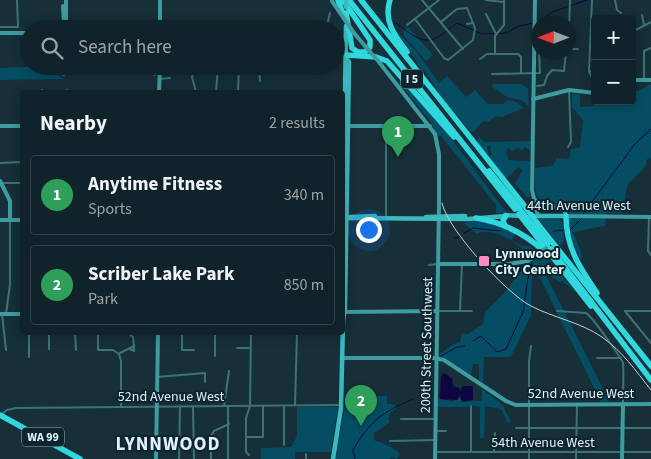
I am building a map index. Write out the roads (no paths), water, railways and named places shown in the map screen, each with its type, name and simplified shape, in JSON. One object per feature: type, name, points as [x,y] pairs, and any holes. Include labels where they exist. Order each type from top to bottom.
[{"type":"highway","points":[[334,0],[343,20]]},
{"type":"highway","points":[[346,0],[370,40],[370,47],[365,52],[358,52],[352,48],[346,10]]},
{"type":"highway","name":"I 5","points":[[346,0],[484,171],[533,221],[651,366]]},
{"type":"highway","name":"I 5","points":[[361,0],[433,91],[520,208],[533,221],[555,256],[651,380]]},
{"type":"highway","points":[[390,0],[387,14],[390,26],[433,91]]},
{"type":"highway","points":[[346,57],[376,56],[387,61],[484,171]]},
{"type":"highway","points":[[474,158],[488,170],[520,208]]},
{"type":"highway","points":[[505,226],[503,222],[506,216]]},
{"type":"highway","points":[[566,216],[567,241],[574,259],[628,336]]},
{"type":"highway","points":[[476,218],[505,226],[530,239],[555,256]]},
{"type":"highway","points":[[533,221],[548,244],[546,248],[550,248],[555,256],[607,311]]},
{"type":"highway","name":"WA 99","points":[[2,414],[80,459]]},
{"type":"main road","points":[[346,0],[346,57],[349,62],[345,126],[345,218],[388,218]]},
{"type":"main road","points":[[533,221],[537,208]]},
{"type":"main road","name":"44th Avenue West","points":[[345,218],[506,216],[533,221],[566,216]]},
{"type":"main road","name":"44th Avenue West","points":[[439,217],[476,218],[506,216]]},
{"type":"main road","points":[[333,459],[341,406],[342,335]]},
{"type":"street","points":[[0,28],[18,27],[17,0]]},
{"type":"street","points":[[160,0],[160,20]]},
{"type":"street","name":"200th Street Southwest","points":[[334,0],[354,33],[430,126],[438,144],[439,231],[435,459]]},
{"type":"street","points":[[422,0],[430,7],[463,49]]},
{"type":"street","points":[[407,25],[438,0]]},
{"type":"street","points":[[486,0],[504,1],[504,25],[496,34],[495,54]]},
{"type":"street","points":[[535,0],[533,197],[537,208],[564,208],[566,216]]},
{"type":"street","points":[[570,0],[570,15]]},
{"type":"street","points":[[592,0],[593,15]]},
{"type":"street","points":[[615,0],[617,10],[621,13]]},
{"type":"street","points":[[64,1],[66,20]]},
{"type":"street","points":[[64,1],[65,20]]},
{"type":"street","points":[[415,19],[446,59],[463,49],[475,37],[468,7],[462,8],[442,22]]},
{"type":"street","points":[[593,10],[598,11]]},
{"type":"street","points":[[328,20],[330,13]]},
{"type":"street","points":[[486,14],[491,29],[496,34]]},
{"type":"street","points":[[642,15],[644,25]]},
{"type":"street","points":[[636,30],[651,22]]},
{"type":"street","points":[[467,24],[473,23]]},
{"type":"street","points":[[5,28],[3,33],[20,33]]},
{"type":"street","points":[[591,32],[589,71],[591,76]]},
{"type":"street","points":[[644,80],[645,49],[651,48]]},
{"type":"street","points":[[480,59],[486,54],[520,55],[521,73]]},
{"type":"street","points":[[539,60],[540,73]]},
{"type":"street","points":[[537,86],[544,85],[547,76],[552,70],[564,71],[565,60]]},
{"type":"street","points":[[492,74],[540,73],[547,76]]},
{"type":"street","points":[[160,75],[160,90]]},
{"type":"street","points":[[192,75],[195,90]]},
{"type":"street","points":[[216,90],[217,75]]},
{"type":"street","points":[[238,90],[239,75]]},
{"type":"street","points":[[260,75],[260,81]]},
{"type":"street","points":[[160,79],[170,78]]},
{"type":"street","points":[[636,80],[651,80]]},
{"type":"street","points":[[533,99],[569,90],[591,93]]},
{"type":"street","points":[[568,147],[571,142],[569,90]]},
{"type":"street","points":[[0,126],[20,126]]},
{"type":"street","points":[[345,126],[430,126]]},
{"type":"street","points":[[386,126],[388,218]]},
{"type":"street","points":[[0,164],[20,162]]},
{"type":"street","points":[[6,350],[3,314],[10,284],[10,201],[1,182],[20,183]]},
{"type":"street","name":"44th Avenue West","points":[[566,216],[650,217]]},
{"type":"street","points":[[650,217],[650,254]]},
{"type":"street","points":[[0,220],[20,220]]},
{"type":"street","points":[[429,265],[509,264],[528,260],[546,248]]},
{"type":"street","points":[[460,310],[462,264]]},
{"type":"street","points":[[651,310],[625,312],[651,343]]},
{"type":"street","points":[[345,311],[472,311]]},
{"type":"street","points":[[557,312],[589,314],[610,346],[621,358],[623,404],[622,459]]},
{"type":"street","points":[[3,314],[20,314]]},
{"type":"street","points":[[29,335],[29,357]]},
{"type":"street","points":[[49,335],[49,350]]},
{"type":"street","points":[[75,335],[76,350]]},
{"type":"street","points":[[98,335],[98,350],[113,350],[119,354]]},
{"type":"street","points":[[119,354],[134,346],[133,337],[131,335]]},
{"type":"street","points":[[156,459],[158,335]]},
{"type":"street","points":[[182,335],[182,350],[194,350]]},
{"type":"street","points":[[215,335],[215,356]]},
{"type":"street","points":[[249,455],[246,452],[246,418],[250,406],[251,335]]},
{"type":"street","points":[[295,406],[297,335]]},
{"type":"street","points":[[529,459],[532,346]]},
{"type":"street","points":[[237,348],[250,348]]},
{"type":"street","points":[[119,354],[121,407]]},
{"type":"street","points":[[342,358],[436,359]]},
{"type":"street","points":[[597,358],[621,358]]},
{"type":"street","name":"52nd Avenue West","points":[[436,359],[444,360],[512,404],[651,404]]},
{"type":"street","points":[[224,406],[228,371]]},
{"type":"street","points":[[157,377],[205,373],[205,382]]},
{"type":"street","points":[[576,459],[577,404]]},
{"type":"street","points":[[228,406],[228,459]]},
{"type":"street","points":[[246,437],[263,437],[263,406]]},
{"type":"street","points":[[284,406],[284,445]]},
{"type":"street","name":"52nd Avenue West","points":[[2,414],[10,408],[341,406]]},
{"type":"street","points":[[471,406],[471,452]]},
{"type":"street","points":[[180,407],[180,459]]},
{"type":"street","points":[[193,407],[194,459]]},
{"type":"street","points":[[401,419],[436,419]]},
{"type":"street","points":[[211,459],[211,436],[215,427],[228,424]]},
{"type":"street","points":[[516,428],[651,428]]},
{"type":"street","points":[[436,431],[446,431]]},
{"type":"street","points":[[494,452],[495,433]]},
{"type":"street","points":[[390,441],[435,440]]},
{"type":"street","name":"54th Avenue West","points":[[435,452],[651,452]]},
{"type":"street","points":[[306,454],[306,459]]},
{"type":"waterway","points":[[393,24],[396,23],[412,35],[423,40],[435,39],[457,23],[482,34],[506,33],[519,26],[539,22],[552,12],[587,0]]},
{"type":"waterway","points":[[583,214],[635,144],[651,129]]},
{"type":"waterway","points":[[570,230],[581,219]]},
{"type":"waterway","points":[[464,233],[473,228],[501,231]]},
{"type":"waterway","points":[[554,231],[563,230]]},
{"type":"waterway","points":[[455,238],[459,237]]},
{"type":"waterway","points":[[473,341],[481,336],[497,352],[506,349],[523,312],[528,278],[532,266],[531,260]]},
{"type":"waterway","points":[[441,356],[457,347],[465,346]]},
{"type":"waterway","points":[[424,385],[424,373],[431,361]]},
{"type":"waterway","points":[[355,459],[353,450],[371,424],[385,413],[413,399]]},
{"type":"tram line","points":[[442,203],[446,214],[466,244],[479,260],[520,299],[531,306],[602,337],[622,355],[651,390]]},
{"type":"place","name":"Anytime Fitness","points":[[398,157]]},
{"type":"place","name":"Lynnwood City Center","points":[[484,261]]},
{"type":"place","name":"Scriber Lake Park","points":[[361,426]]},
{"type":"district","name":"LYNNWOOD","points":[[168,443]]}]
